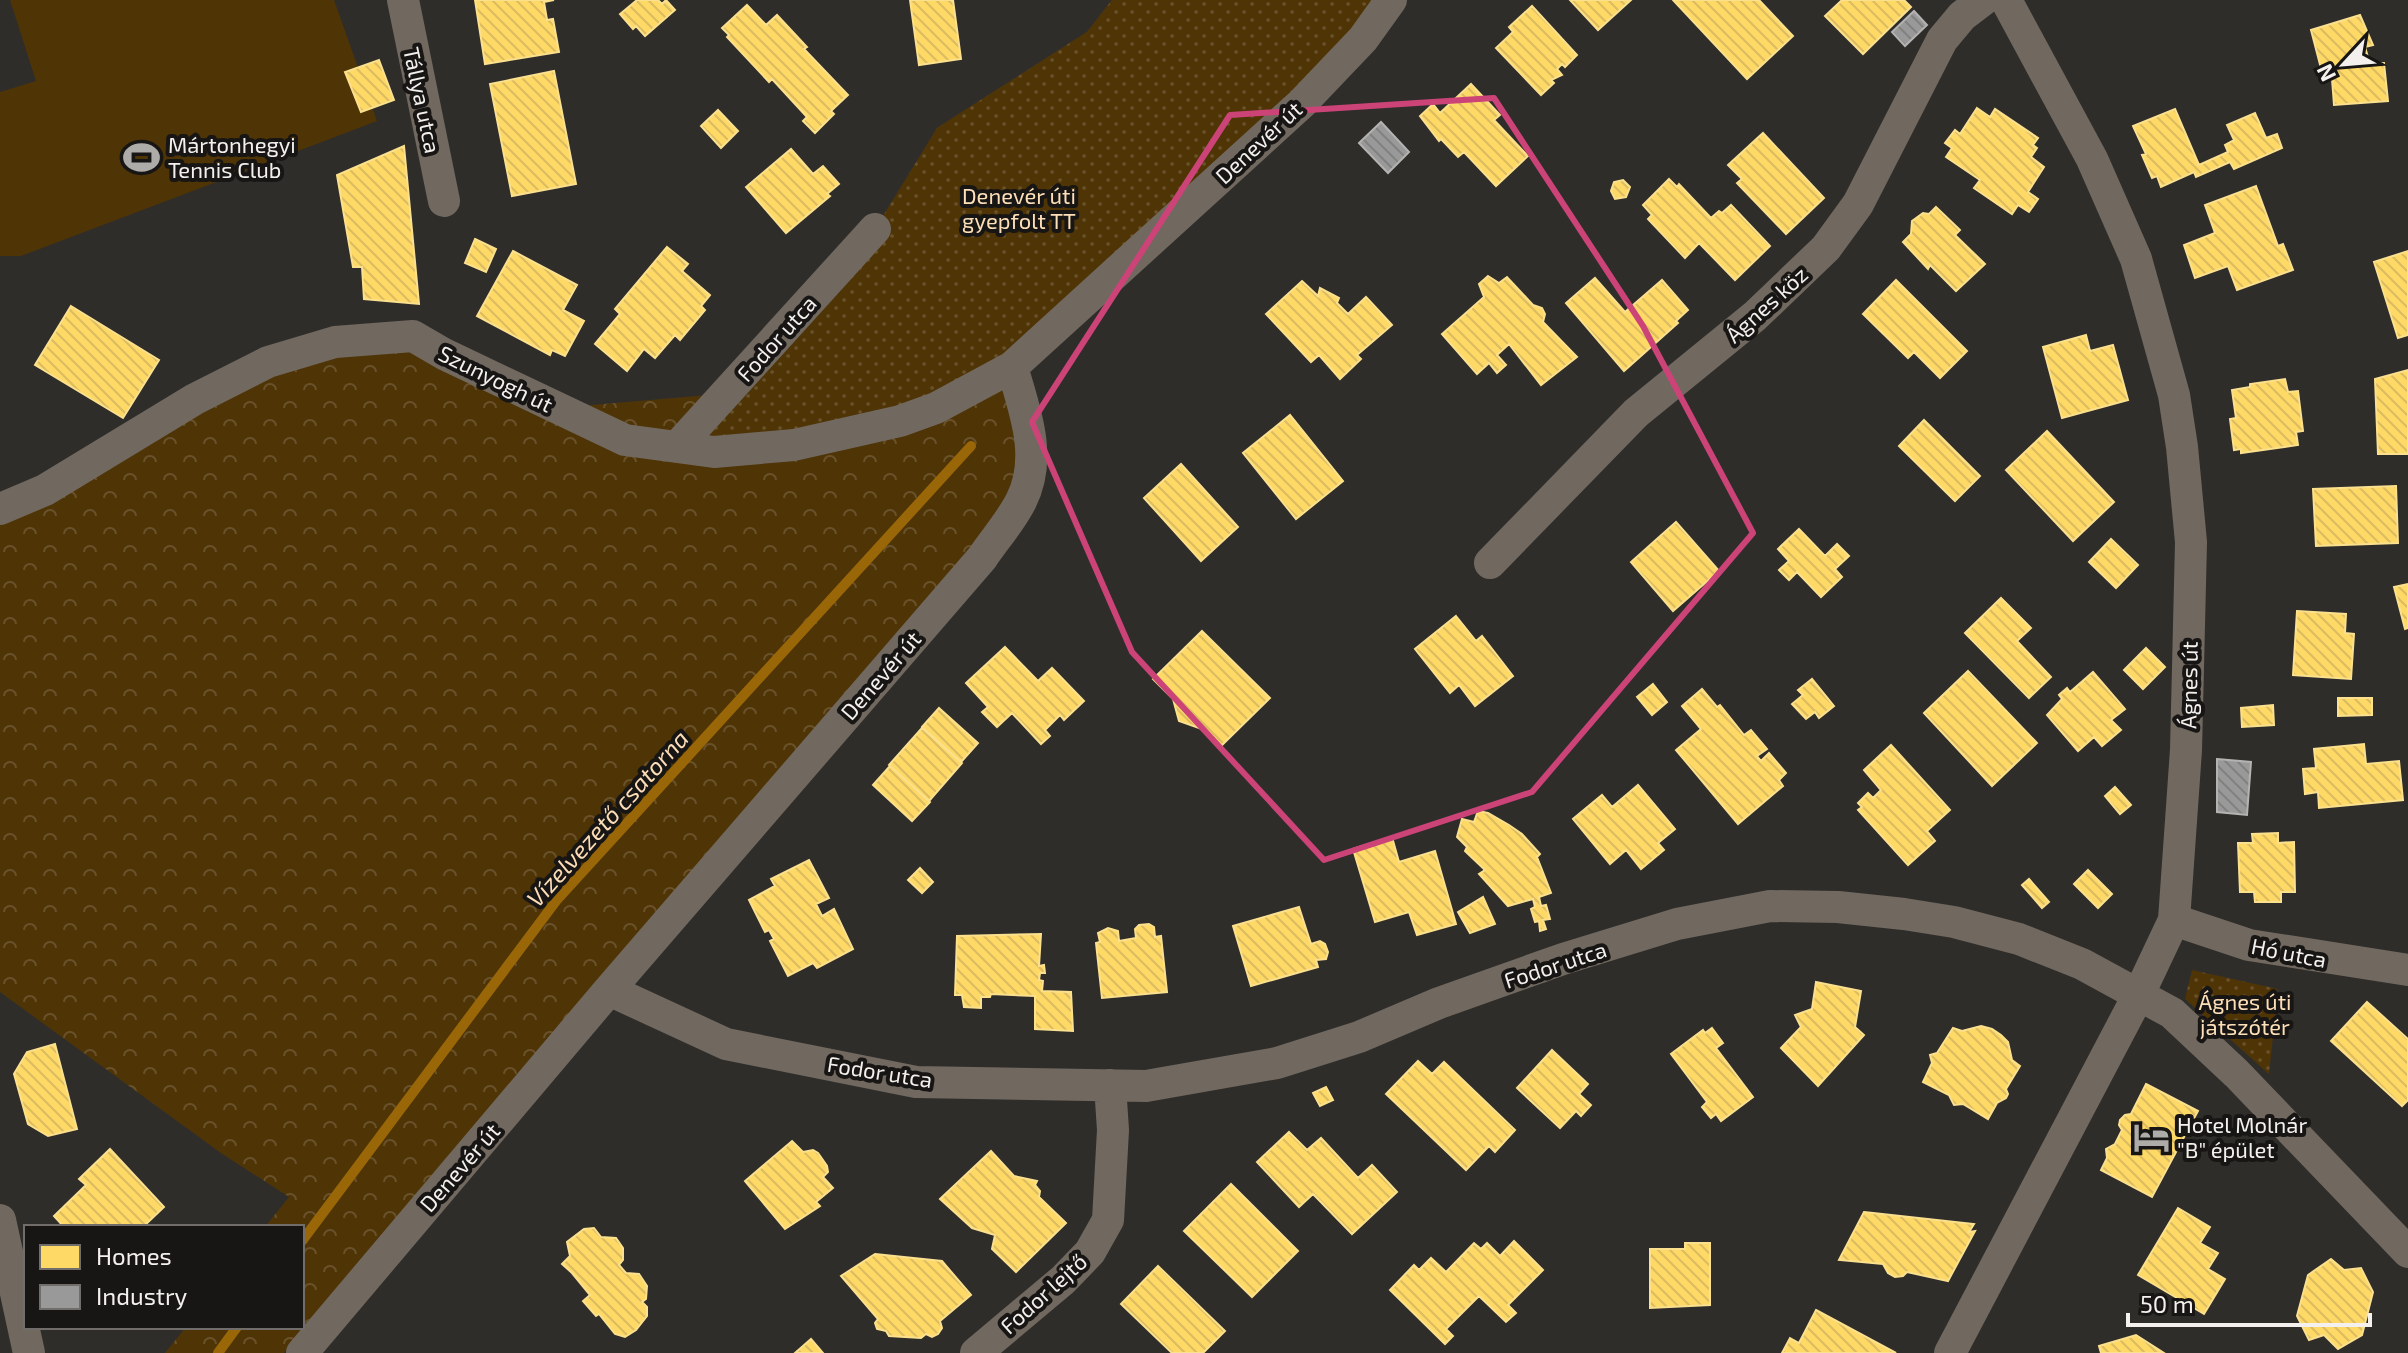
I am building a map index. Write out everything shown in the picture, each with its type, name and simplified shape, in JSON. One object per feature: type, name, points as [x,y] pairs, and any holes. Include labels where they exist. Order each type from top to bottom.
[{"type":"street","name":"Tállya utca","points":[[403,0],[444,201]]},
{"type":"street","name":"Denevér út","points":[[302,1353],[609,990],[982,558],[1021,501],[1032,466],[1029,425],[1012,367],[1302,103],[1363,39],[1391,0]]},
{"type":"street","name":"Ágnes köz","points":[[1490,563],[1636,413],[1755,316],[1826,248],[1858,204],[1942,40],[1962,16],[1983,0]]},
{"type":"street","name":"Ágnes út","points":[[1950,1353],[2139,994],[2174,920],[2186,750],[2191,542],[2174,395],[2136,259],[2092,159],[2006,0]]},
{"type":"street","name":"Fodor utca","points":[[677,447],[875,229]]},
{"type":"street","name":"Szunyogh út","points":[[0,509],[45,490],[195,399],[268,362],[335,342],[413,336],[625,440],[714,452],[794,445],[900,421],[936,408],[1012,367]]},
{"type":"street","name":"Fodor utca","points":[[609,990],[726,1044],[916,1082],[1146,1086],[1277,1063],[1359,1037],[1439,1003],[1563,959],[1677,924],[1770,906],[1838,907],[1904,914],[1954,922],[2019,939],[2082,964],[2172,1013],[2237,1074],[2408,1252]]},
{"type":"street","name":"Hó utca","points":[[2174,920],[2249,945],[2408,970]]},
{"type":"street","name":"Fodor lejtő","points":[[976,1353],[1063,1280],[1090,1252],[1108,1220],[1113,1130],[1110,1085]]},
{"type":"street","points":[[0,1220],[29,1353]]},
{"type":"highlighted area","points":[[1494,98],[1643,326],[1753,533],[1532,792],[1324,860],[1132,652],[1032,422],[1230,115]]},
{"type":"green space","name":"Mártonhegyi Tennis Club","points":[[10,0],[334,0],[377,121],[21,256],[0,256],[0,92],[36,81]]},
{"type":"green space","points":[[1112,0],[1012,367],[1021,501],[284,1353],[165,1353],[184,1329],[304,1329],[304,1225],[267,1225],[289,1197],[221,1153],[0,992],[0,509],[268,362],[413,336],[533,410],[756,391],[884,248],[937,128],[1087,32]]},
{"type":"green space","name":"Denevér úti gyepfolt TT","points":[[1112,0],[1391,0],[1012,367],[936,408],[677,447],[875,229],[937,128],[1087,32]]},
{"type":"green space","name":"Ágnes úti játszótér","points":[[2192,970],[2278,989],[2269,1074],[2185,999]]},
{"type":"building: Homes","points":[[475,0],[554,0],[544,2],[547,20],[553,19],[559,52],[485,64]]},
{"type":"building: Homes","points":[[637,0],[658,0],[662,4],[666,0],[675,10],[645,36],[636,26],[633,29],[620,14]]},
{"type":"building: Homes","points":[[910,0],[953,0],[961,59],[919,65]]},
{"type":"building: Homes","points":[[1570,0],[1631,0],[1598,30]]},
{"type":"building: Homes","points":[[1673,0],[1759,0],[1793,36],[1747,79]]},
{"type":"building: Homes","points":[[1842,0],[1904,0],[1911,7],[1863,54],[1825,16]]},
{"type":"building: Homes","points":[[747,5],[766,25],[777,15],[848,95],[815,133],[803,121],[807,117],[772,79],[769,82],[722,28]]},
{"type":"building: Homes","points":[[1532,6],[1577,55],[1565,67],[1562,64],[1557,69],[1562,75],[1551,80],[1554,83],[1541,95],[1496,48],[1513,32],[1509,27]]},
{"type":"building: Homes","points":[[2360,15],[2373,45],[2365,47],[2370,64],[2384,63],[2388,101],[2334,105],[2332,79],[2324,80],[2311,30]]},
{"type":"building: Homes","points":[[379,60],[394,100],[361,112],[345,72]]},
{"type":"building: Homes","points":[[554,71],[576,184],[512,196],[490,84]]},
{"type":"building: Homes","points":[[1471,84],[1500,115],[1494,120],[1528,156],[1496,186],[1464,152],[1458,157],[1441,139],[1439,141],[1420,116],[1433,104],[1440,113]]},
{"type":"building: Homes","points":[[1977,108],[1990,117],[1995,109],[2038,138],[2033,145],[2037,148],[2031,157],[2044,167],[2028,192],[2038,199],[2029,212],[2018,205],[2012,214],[1974,188],[1980,180],[1946,157],[1952,148],[1945,143],[1955,130],[1960,134]]},
{"type":"building: Homes","points":[[2175,109],[2199,165],[2228,152],[2225,145],[2234,140],[2227,125],[2255,113],[2266,138],[2277,134],[2282,148],[2234,169],[2230,162],[2196,177],[2194,172],[2161,187],[2157,176],[2152,178],[2142,155],[2146,154],[2133,126]]},
{"type":"building: Homes","points":[[718,110],[738,131],[721,148],[701,126]]},
{"type":"building: Homes","points":[[1763,133],[1824,198],[1786,234],[1737,183],[1742,179],[1728,165]]},
{"type":"building: Homes","points":[[404,146],[419,304],[364,299],[362,267],[353,267],[337,175]]},
{"type":"building: Homes","points":[[791,149],[813,174],[823,166],[839,184],[827,194],[830,196],[786,233],[746,187]]},
{"type":"building: Homes","points":[[1669,179],[1677,187],[1679,184],[1711,218],[1731,205],[1770,246],[1735,280],[1699,243],[1685,258],[1648,219],[1652,215],[1643,205]]},
{"type":"building: Homes","points":[[1623,180],[1630,187],[1626,197],[1615,199],[1611,191],[1614,182]]},
{"type":"building: Homes","points":[[2256,186],[2278,246],[2283,244],[2293,270],[2237,290],[2228,266],[2195,278],[2184,245],[2215,233],[2205,205]]},
{"type":"building: Homes","points":[[1936,207],[1960,230],[1955,235],[1985,264],[1956,291],[1930,265],[1928,269],[1903,242],[1911,234],[1912,221],[1923,213],[1929,214]]},
{"type":"building: Homes","points":[[475,239],[496,249],[486,272],[465,263]]},
{"type":"building: Homes","points":[[667,247],[688,264],[682,271],[710,295],[701,306],[705,310],[680,340],[675,335],[655,358],[644,349],[627,371],[595,344],[620,314],[615,309]]},
{"type":"building: Homes","points":[[513,251],[577,285],[563,310],[584,321],[565,356],[552,350],[550,355],[477,316]]},
{"type":"building: Homes","points":[[2408,251],[2408,335],[2398,338],[2374,262]]},
{"type":"building: Homes","points":[[1488,276],[1499,283],[1507,277],[1533,305],[1542,308],[1545,314],[1543,322],[1577,357],[1541,385],[1509,344],[1497,355],[1506,365],[1497,373],[1489,363],[1477,374],[1442,334],[1484,297],[1479,284]]},
{"type":"building: Homes","points":[[1595,278],[1625,312],[1662,280],[1688,310],[1676,321],[1678,323],[1624,371],[1566,303]]},
{"type":"building: Homes","points":[[1896,280],[1967,351],[1940,378],[1914,352],[1908,358],[1863,314]]},
{"type":"building: Homes","points":[[1302,281],[1318,296],[1320,288],[1339,298],[1337,303],[1348,314],[1366,297],[1392,325],[1357,355],[1361,359],[1340,379],[1319,355],[1311,362],[1266,314]]},
{"type":"building: Homes","points":[[71,306],[159,360],[123,418],[35,365]]},
{"type":"building: Homes","points":[[2086,335],[2090,351],[2113,345],[2128,400],[2062,418],[2043,347]]},
{"type":"building: Homes","points":[[2408,370],[2408,454],[2378,454],[2375,379]]},
{"type":"building: Homes","points":[[2285,379],[2288,392],[2298,391],[2303,431],[2296,432],[2298,445],[2241,453],[2241,449],[2234,450],[2230,419],[2236,418],[2232,390]]},
{"type":"building: Homes","points":[[1290,415],[1343,481],[1296,519],[1243,453]]},
{"type":"building: Homes","points":[[1924,420],[1980,476],[1955,501],[1899,446]]},
{"type":"building: Homes","points":[[2047,431],[2114,502],[2073,541],[2006,470]]},
{"type":"building: Homes","points":[[1181,464],[1238,527],[1201,561],[1144,498]]},
{"type":"building: Homes","points":[[2396,486],[2398,543],[2316,546],[2313,489]]},
{"type":"building: Homes","points":[[1676,522],[1719,571],[1673,611],[1631,562]]},
{"type":"building: Homes","points":[[1799,529],[1825,556],[1837,544],[1849,556],[1835,569],[1842,577],[1821,597],[1797,572],[1789,580],[1779,570],[1789,561],[1778,549]]},
{"type":"building: Homes","points":[[2111,539],[2138,565],[2116,588],[2089,562]]},
{"type":"building: Homes","points":[[2408,584],[2408,628],[2405,629],[2394,587]]},
{"type":"building: Homes","points":[[2001,598],[2031,628],[2017,641],[2051,677],[2029,698],[1965,633]]},
{"type":"building: Homes","points":[[2297,611],[2346,614],[2345,633],[2354,634],[2351,679],[2293,675]]},
{"type":"building: Homes","points":[[1456,616],[1476,641],[1482,636],[1513,676],[1475,706],[1459,685],[1450,693],[1415,649]]},
{"type":"building: Homes","points":[[1202,631],[1270,698],[1220,747],[1202,729],[1179,721],[1173,699],[1153,679]]},
{"type":"building: Homes","points":[[1005,647],[1038,681],[1052,668],[1084,701],[1064,720],[1060,715],[1045,730],[1050,736],[1041,744],[1012,713],[997,727],[982,712],[988,707],[966,683]]},
{"type":"building: Homes","points":[[2146,648],[2165,667],[2143,689],[2124,670]]},
{"type":"building: Homes","points":[[1968,671],[2037,743],[1992,786],[1924,713]]},
{"type":"building: Homes","points":[[2093,672],[2125,709],[2111,720],[2121,730],[2102,746],[2094,737],[2078,751],[2047,715],[2062,699],[2059,695],[2067,688],[2070,692]]},
{"type":"building: Homes","points":[[1812,679],[1834,706],[1819,718],[1815,712],[1806,719],[1792,704],[1803,695],[1798,690]]},
{"type":"building: Homes","points":[[1653,684],[1667,702],[1652,715],[1637,697]]},
{"type":"building: Homes","points":[[1702,689],[1717,707],[1720,705],[1744,735],[1751,730],[1767,749],[1757,756],[1761,761],[1769,753],[1786,773],[1779,780],[1783,786],[1738,824],[1676,750],[1701,729],[1682,706]]},
{"type":"building: Homes","points":[[2338,698],[2372,698],[2372,715],[2338,716]]},
{"type":"building: Homes","points":[[2273,705],[2274,725],[2242,727],[2241,708]]},
{"type":"building: Homes","points":[[939,708],[978,743],[961,762],[922,727]]},
{"type":"building: Homes","points":[[922,728],[962,763],[929,801],[889,765]]},
{"type":"building: Homes","points":[[2364,744],[2366,764],[2399,761],[2403,800],[2319,808],[2318,792],[2305,794],[2303,769],[2316,768],[2314,749]]},
{"type":"building: Homes","points":[[1891,745],[1950,810],[1927,831],[1935,841],[1908,865],[1858,810],[1862,807],[1858,803],[1868,793],[1873,798],[1881,790],[1864,770]]},
{"type":"building: Homes","points":[[890,766],[930,802],[912,821],[873,785]]},
{"type":"building: Homes","points":[[1638,785],[1675,829],[1658,843],[1664,850],[1641,869],[1626,850],[1610,864],[1573,819],[1602,795],[1612,807]]},
{"type":"building: Homes","points":[[2115,787],[2131,805],[2120,814],[2105,796]]},
{"type":"building: Homes","points":[[1478,811],[1488,813],[1522,834],[1540,854],[1537,857],[1551,893],[1539,897],[1541,906],[1546,905],[1550,919],[1543,920],[1546,929],[1540,931],[1539,921],[1535,922],[1531,909],[1535,907],[1533,899],[1508,906],[1479,874],[1485,870],[1465,851],[1467,847],[1457,837],[1462,819],[1474,822]]},
{"type":"building: Homes","points":[[2278,833],[2278,843],[2294,842],[2295,892],[2281,892],[2281,902],[2255,902],[2254,892],[2240,892],[2238,843],[2253,843],[2252,834]]},
{"type":"building: Homes","points":[[1392,837],[1399,862],[1435,851],[1456,924],[1417,935],[1409,912],[1375,922],[1353,849]]},
{"type":"building: Homes","points":[[809,860],[829,898],[816,904],[822,916],[834,909],[853,949],[817,968],[813,963],[788,976],[770,941],[774,939],[769,930],[765,932],[749,900],[775,886],[771,879]]},
{"type":"building: Homes","points":[[920,868],[933,882],[922,893],[908,880]]},
{"type":"building: Homes","points":[[2088,870],[2112,894],[2098,908],[2074,884]]},
{"type":"building: Homes","points":[[2029,879],[2049,902],[2042,908],[2022,885]]},
{"type":"building: Homes","points":[[1483,897],[1495,924],[1470,933],[1458,912]]},
{"type":"building: Homes","points":[[1299,907],[1311,944],[1320,941],[1325,944],[1328,952],[1326,959],[1316,960],[1318,967],[1251,986],[1233,926]]},
{"type":"building: Homes","points":[[1139,925],[1154,927],[1155,937],[1161,936],[1167,992],[1102,998],[1096,943],[1100,942],[1098,933],[1108,928],[1118,931],[1119,941],[1136,938],[1135,929]]},
{"type":"building: Homes","points":[[1041,934],[1039,966],[1044,965],[1045,973],[1040,973],[1042,991],[1071,992],[1073,1031],[1035,1029],[1035,996],[991,994],[990,997],[981,997],[981,1008],[964,1007],[962,995],[955,995],[957,936]]},
{"type":"building: Homes","points":[[1816,982],[1861,991],[1855,1027],[1864,1035],[1818,1086],[1781,1048],[1801,1027],[1795,1015],[1812,1009]]},
{"type":"building: Homes","points":[[2367,1002],[2408,1039],[2408,1100],[2402,1106],[2331,1041]]},
{"type":"building: Homes","points":[[1981,1026],[1992,1029],[2008,1042],[2012,1060],[2020,1066],[2006,1089],[2006,1098],[1997,1103],[1988,1119],[1963,1104],[1954,1105],[1949,1095],[1923,1082],[1932,1063],[1930,1055],[1937,1053],[1953,1028],[1962,1031]]},
{"type":"building: Homes","points":[[1712,1028],[1723,1043],[1716,1048],[1753,1097],[1721,1121],[1716,1114],[1711,1118],[1702,1107],[1707,1102],[1671,1054],[1703,1030],[1705,1033]]},
{"type":"building: Homes","points":[[55,1044],[77,1129],[48,1136],[28,1124],[14,1074],[27,1052]]},
{"type":"building: Homes","points":[[1552,1050],[1588,1084],[1579,1094],[1591,1105],[1581,1116],[1576,1111],[1560,1128],[1517,1088]]},
{"type":"building: Homes","points":[[1418,1061],[1432,1074],[1444,1062],[1515,1130],[1495,1152],[1489,1146],[1466,1170],[1386,1094]]},
{"type":"building: Homes","name":"Hotel Molnár \"B\" épület","points":[[2146,1084],[2198,1111],[2152,1197],[2101,1170],[2107,1158],[2106,1149],[2115,1144],[2122,1130],[2120,1120],[2131,1114]]},
{"type":"building: Homes","points":[[1326,1087],[1333,1100],[1320,1106],[1313,1093]]},
{"type":"building: Homes","points":[[1289,1132],[1307,1150],[1321,1138],[1358,1178],[1372,1165],[1397,1192],[1352,1234],[1313,1194],[1299,1207],[1257,1162]]},
{"type":"building: Homes","points":[[792,1141],[803,1152],[813,1150],[818,1153],[827,1166],[828,1172],[823,1177],[833,1188],[816,1202],[820,1206],[785,1229],[745,1181]]},
{"type":"building: Homes","points":[[110,1149],[164,1207],[145,1225],[62,1225],[54,1216],[86,1185],[79,1179]]},
{"type":"building: Homes","points":[[991,1151],[1014,1176],[1037,1181],[1035,1185],[1040,1191],[1039,1197],[1066,1223],[1016,1272],[992,1249],[995,1235],[972,1228],[940,1199]]},
{"type":"building: Homes","points":[[1231,1184],[1298,1251],[1252,1297],[1184,1231]]},
{"type":"building: Homes","points":[[2178,1208],[2210,1227],[2200,1243],[2218,1253],[2208,1269],[2225,1279],[2204,1314],[2138,1275]]},
{"type":"building: Homes","points":[[1864,1212],[1974,1224],[1969,1232],[1975,1231],[1948,1281],[1907,1272],[1895,1277],[1888,1273],[1883,1264],[1839,1260]]},
{"type":"building: Homes","points":[[594,1228],[601,1237],[616,1238],[623,1248],[623,1260],[619,1265],[626,1273],[639,1274],[647,1286],[646,1299],[642,1302],[647,1307],[647,1316],[636,1330],[625,1337],[615,1334],[599,1314],[596,1316],[583,1301],[590,1295],[562,1264],[570,1256],[567,1242],[584,1229]]},
{"type":"building: Homes","points":[[1514,1241],[1543,1270],[1508,1305],[1516,1313],[1506,1322],[1479,1296],[1446,1329],[1453,1336],[1445,1344],[1390,1290],[1414,1265],[1419,1270],[1431,1258],[1446,1272],[1474,1243],[1481,1249],[1487,1243],[1500,1256]]},
{"type":"building: Homes","points":[[1685,1243],[1710,1243],[1710,1305],[1650,1308],[1650,1249],[1685,1249]]},
{"type":"building: Homes","points":[[875,1254],[942,1261],[971,1295],[940,1321],[942,1328],[932,1337],[926,1334],[921,1338],[889,1336],[886,1331],[877,1329],[875,1323],[878,1319],[841,1276]]},
{"type":"building: Homes","points":[[2331,1259],[2344,1270],[2361,1268],[2373,1292],[2362,1335],[2338,1349],[2324,1335],[2309,1340],[2297,1316],[2308,1275]]},
{"type":"building: Homes","points":[[1158,1266],[1225,1331],[1203,1353],[1172,1353],[1121,1304]]},
{"type":"building: Homes","points":[[1816,1310],[1896,1353],[1782,1353],[1790,1338],[1799,1343]]},
{"type":"building: Homes","points":[[2136,1335],[2164,1353],[2101,1353],[2099,1346]]},
{"type":"building: Homes","points":[[811,1339],[823,1353],[795,1353]]},
{"type":"building: Industry","points":[[1914,11],[1927,25],[1905,46],[1892,32]]},
{"type":"building: Industry","points":[[1381,122],[1409,152],[1388,173],[1359,143]]},
{"type":"building: Industry","points":[[2217,759],[2251,762],[2247,815],[2217,812]]},
{"type":"waterway","name":"Vízelvezető csatorna","points":[[304,1238],[556,901],[971,446]]},
{"type":"waterway","name":"Vízelvezető csatorna","points":[[218,1353],[236,1329]]},
{"type":"place","name":"Mártonhegyi Tennis Club","points":[[142,157]]},
{"type":"place","name":"Hotel Molnár \"B\" épület","points":[[2151,1137]]}]
